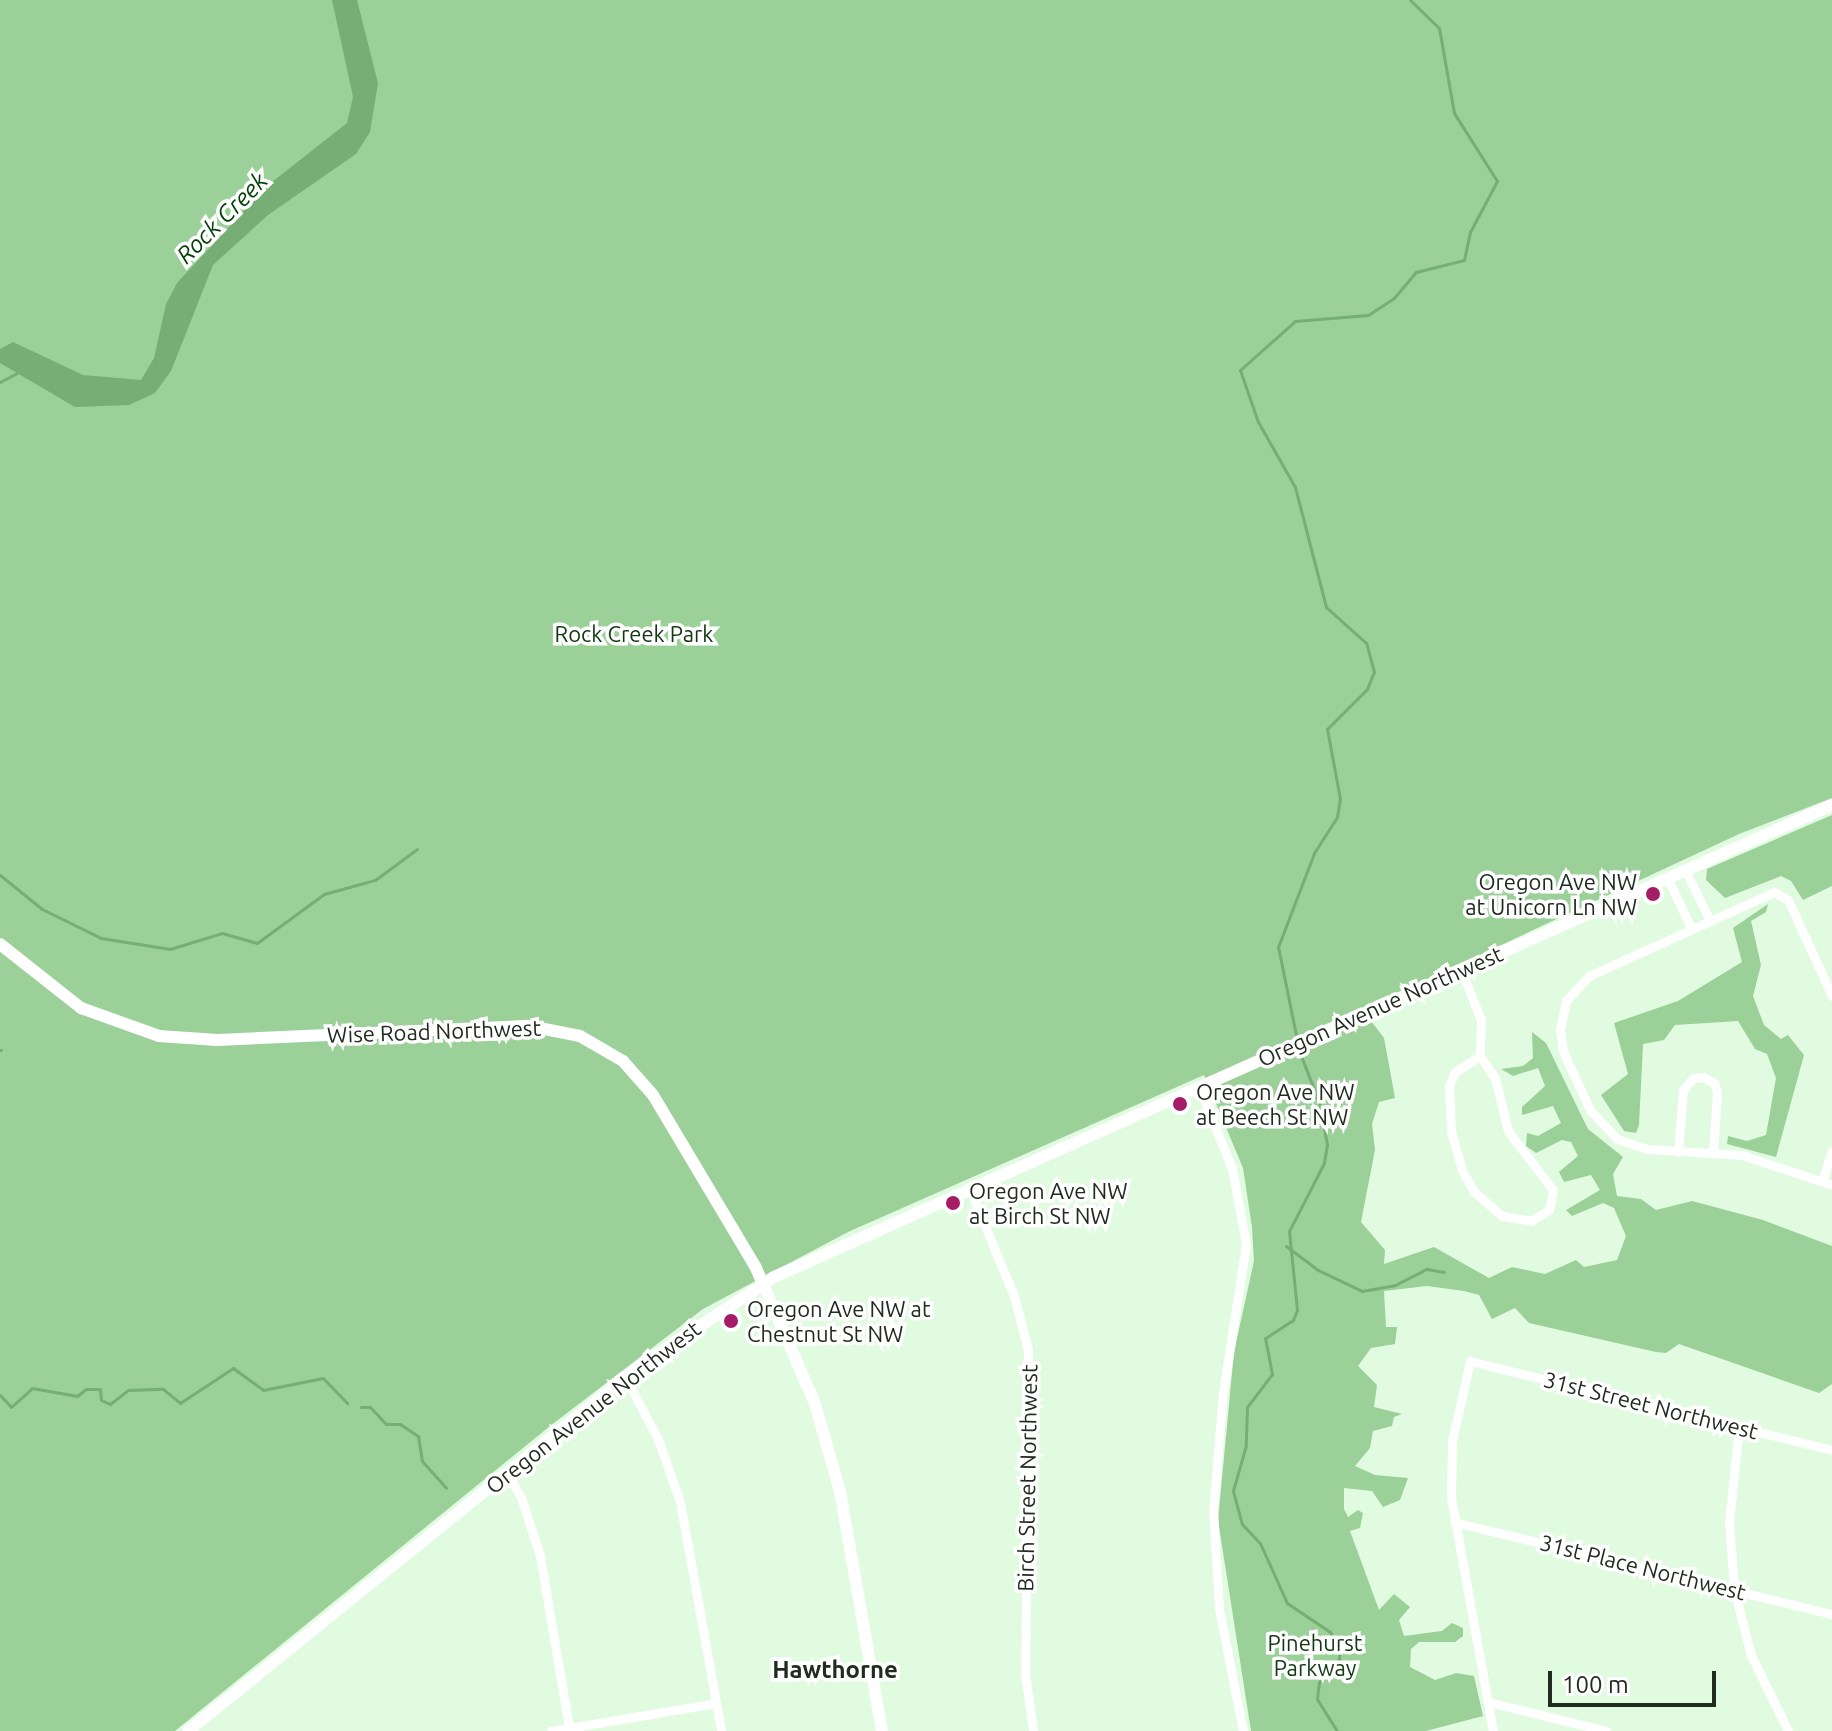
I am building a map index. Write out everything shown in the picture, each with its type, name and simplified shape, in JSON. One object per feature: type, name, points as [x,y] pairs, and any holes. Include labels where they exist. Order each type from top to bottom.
[{"type":"street","name":"Oregon Avenue Northwest","points":[[188,1731],[625,1377],[763,1284],[969,1187],[1199,1088],[1832,805]]},
{"type":"street","points":[[1685,869],[1709,919]]},
{"type":"street","points":[[1667,877],[1691,928]]},
{"type":"street","points":[[1832,996],[1782,894],[1770,893],[1584,980],[1566,1001],[1560,1030],[1563,1051],[1602,1126],[1633,1146],[1752,1158],[1832,1185]]},
{"type":"street","name":"Wise Road Northwest","points":[[0,944],[81,1008],[159,1036],[217,1040],[524,1025],[590,1040],[623,1061],[653,1095],[763,1284],[809,1388],[835,1467],[882,1731]]},
{"type":"street","points":[[1461,970],[1481,1020],[1480,1056],[1495,1078],[1512,1138],[1552,1186],[1552,1207],[1536,1220],[1518,1222],[1502,1216],[1474,1192],[1462,1170],[1451,1131],[1449,1086],[1455,1072],[1480,1056]]},
{"type":"street","points":[[1678,1152],[1683,1090],[1693,1078],[1703,1077],[1714,1083],[1717,1092],[1713,1153]]},
{"type":"street","points":[[1199,1088],[1235,1176],[1246,1244],[1223,1392],[1213,1510],[1219,1609],[1243,1731]]},
{"type":"street","points":[[1822,1181],[1832,1151]]},
{"type":"street","name":"Birch Street Northwest","points":[[969,1187],[1014,1296],[1028,1350],[1025,1673],[1033,1731]]},
{"type":"street","name":"31st Street Northwest","points":[[1454,1522],[1451,1452],[1470,1361],[1832,1450]]},
{"type":"street","points":[[625,1377],[658,1439],[680,1502],[721,1731]]},
{"type":"street","points":[[1739,1427],[1729,1522],[1734,1589],[1751,1655],[1788,1731]]},
{"type":"street","points":[[507,1473],[521,1497],[540,1556],[569,1728]]},
{"type":"street","points":[[1454,1522],[1493,1731]]},
{"type":"street","name":"31st Place Northwest","points":[[1454,1522],[1832,1614]]},
{"type":"street","points":[[1488,1702],[1607,1731]]},
{"type":"street","points":[[551,1731],[716,1703]]},
{"type":"green space","name":"Rock Creek Park","points":[[0,0],[1832,0],[1832,798],[1739,834],[1439,974],[1371,1021],[1384,1038],[1395,1098],[1379,1102],[1372,1124],[1375,1150],[1361,1222],[1385,1250],[1384,1264],[1434,1247],[1489,1278],[1512,1267],[1545,1274],[1576,1260],[1584,1267],[1617,1260],[1626,1236],[1614,1208],[1603,1203],[1572,1216],[1566,1210],[1600,1190],[1591,1175],[1564,1182],[1559,1172],[1578,1156],[1571,1142],[1562,1140],[1536,1153],[1526,1146],[1527,1133],[1538,1136],[1561,1123],[1553,1106],[1522,1115],[1522,1107],[1545,1086],[1538,1068],[1513,1076],[1501,1069],[1523,1066],[1533,1058],[1532,1032],[1546,1043],[1588,1129],[1623,1157],[1613,1174],[1617,1196],[1641,1199],[1656,1210],[1692,1201],[1763,1220],[1832,1246],[1832,1384],[1819,1393],[1679,1344],[1666,1353],[1656,1352],[1529,1323],[1515,1308],[1492,1319],[1479,1295],[1464,1291],[1427,1286],[1384,1291],[1386,1327],[1397,1327],[1395,1344],[1371,1348],[1358,1366],[1377,1385],[1374,1407],[1402,1414],[1394,1417],[1392,1426],[1373,1431],[1370,1448],[1355,1466],[1375,1475],[1408,1478],[1400,1500],[1383,1507],[1372,1491],[1344,1488],[1344,1509],[1348,1517],[1358,1510],[1363,1513],[1360,1528],[1350,1531],[1379,1610],[1394,1594],[1410,1607],[1399,1620],[1404,1636],[1442,1631],[1452,1623],[1463,1628],[1463,1636],[1455,1642],[1419,1642],[1411,1649],[1410,1667],[1435,1680],[1456,1673],[1474,1676],[1483,1716],[1426,1731],[1251,1731],[1218,1520],[1234,1352],[1254,1261],[1252,1227],[1243,1168],[1204,1075],[848,1232],[703,1309],[550,1426],[175,1731],[0,1731]]},
{"type":"green space","points":[[1832,815],[1832,886],[1803,900],[1791,881],[1781,876],[1725,898],[1706,880],[1707,869]]},
{"type":"green space","points":[[1768,904],[1766,912],[1751,921],[1761,965],[1753,996],[1764,1025],[1781,1039],[1788,1035],[1804,1055],[1776,1157],[1727,1144],[1728,1136],[1747,1141],[1766,1135],[1776,1078],[1767,1054],[1755,1049],[1738,1021],[1675,1025],[1664,1040],[1643,1044],[1639,1125],[1636,1133],[1624,1131],[1601,1095],[1628,1074],[1614,1023],[1678,1001],[1742,962],[1733,928]]},
{"type":"shaded area","name":"Rock Creek","points":[[332,0],[357,0],[378,83],[370,132],[356,154],[268,215],[213,265],[171,371],[155,393],[129,405],[75,407],[0,363],[0,349],[13,342],[83,375],[141,380],[154,358],[166,304],[177,283],[267,186],[347,123],[353,97]]},
{"type":"waterway","points":[[1297,1040],[1278,947],[1314,853],[1337,817],[1340,799],[1327,729],[1367,689],[1374,672],[1366,643],[1326,607],[1295,487],[1258,422],[1240,370],[1295,321],[1368,315],[1394,298],[1416,272],[1464,260],[1470,232],[1497,181],[1454,113],[1439,28],[1410,0]]},
{"type":"waterway","points":[[0,382],[21,371]]},
{"type":"waterway","points":[[0,875],[42,909],[101,938],[170,949],[222,933],[257,943],[324,894],[375,880],[417,849]]},
{"type":"waterway","points":[[1298,1048],[1320,1105],[1327,1144],[1324,1163],[1289,1231],[1297,1310],[1293,1320],[1265,1338],[1272,1374],[1247,1407],[1246,1445],[1233,1491],[1242,1524],[1260,1543],[1287,1603],[1330,1632],[1340,1649],[1339,1659],[1319,1682],[1317,1699],[1337,1731]]},
{"type":"waterway","points":[[1286,1246],[1318,1270],[1362,1291],[1395,1285],[1427,1269],[1444,1272]]},
{"type":"waterway","points":[[0,1395],[11,1407],[32,1388],[77,1396],[86,1389],[100,1389],[101,1400],[110,1404],[128,1390],[163,1389],[180,1403],[233,1368],[263,1390],[323,1378],[347,1403]]},
{"type":"waterway","points":[[361,1407],[370,1407],[386,1424],[400,1424],[418,1436],[422,1461],[446,1488]]},
{"type":"place","name":"Oregon Ave NW at Unicorn Ln NW","points":[[1653,894]]},
{"type":"place","name":"Oregon Ave NW at Beech St NW","points":[[1180,1104]]},
{"type":"place","name":"Oregon Ave NW at Birch St NW","points":[[953,1203]]},
{"type":"place","name":"Oregon Ave NW at Chestnut St NW","points":[[731,1321]]},
{"type":"district","name":"Hawthorne","points":[[835,1670]]},
{"type":"park label","name":"Pinehurst Parkway","points":[[1315,1654]]}]
